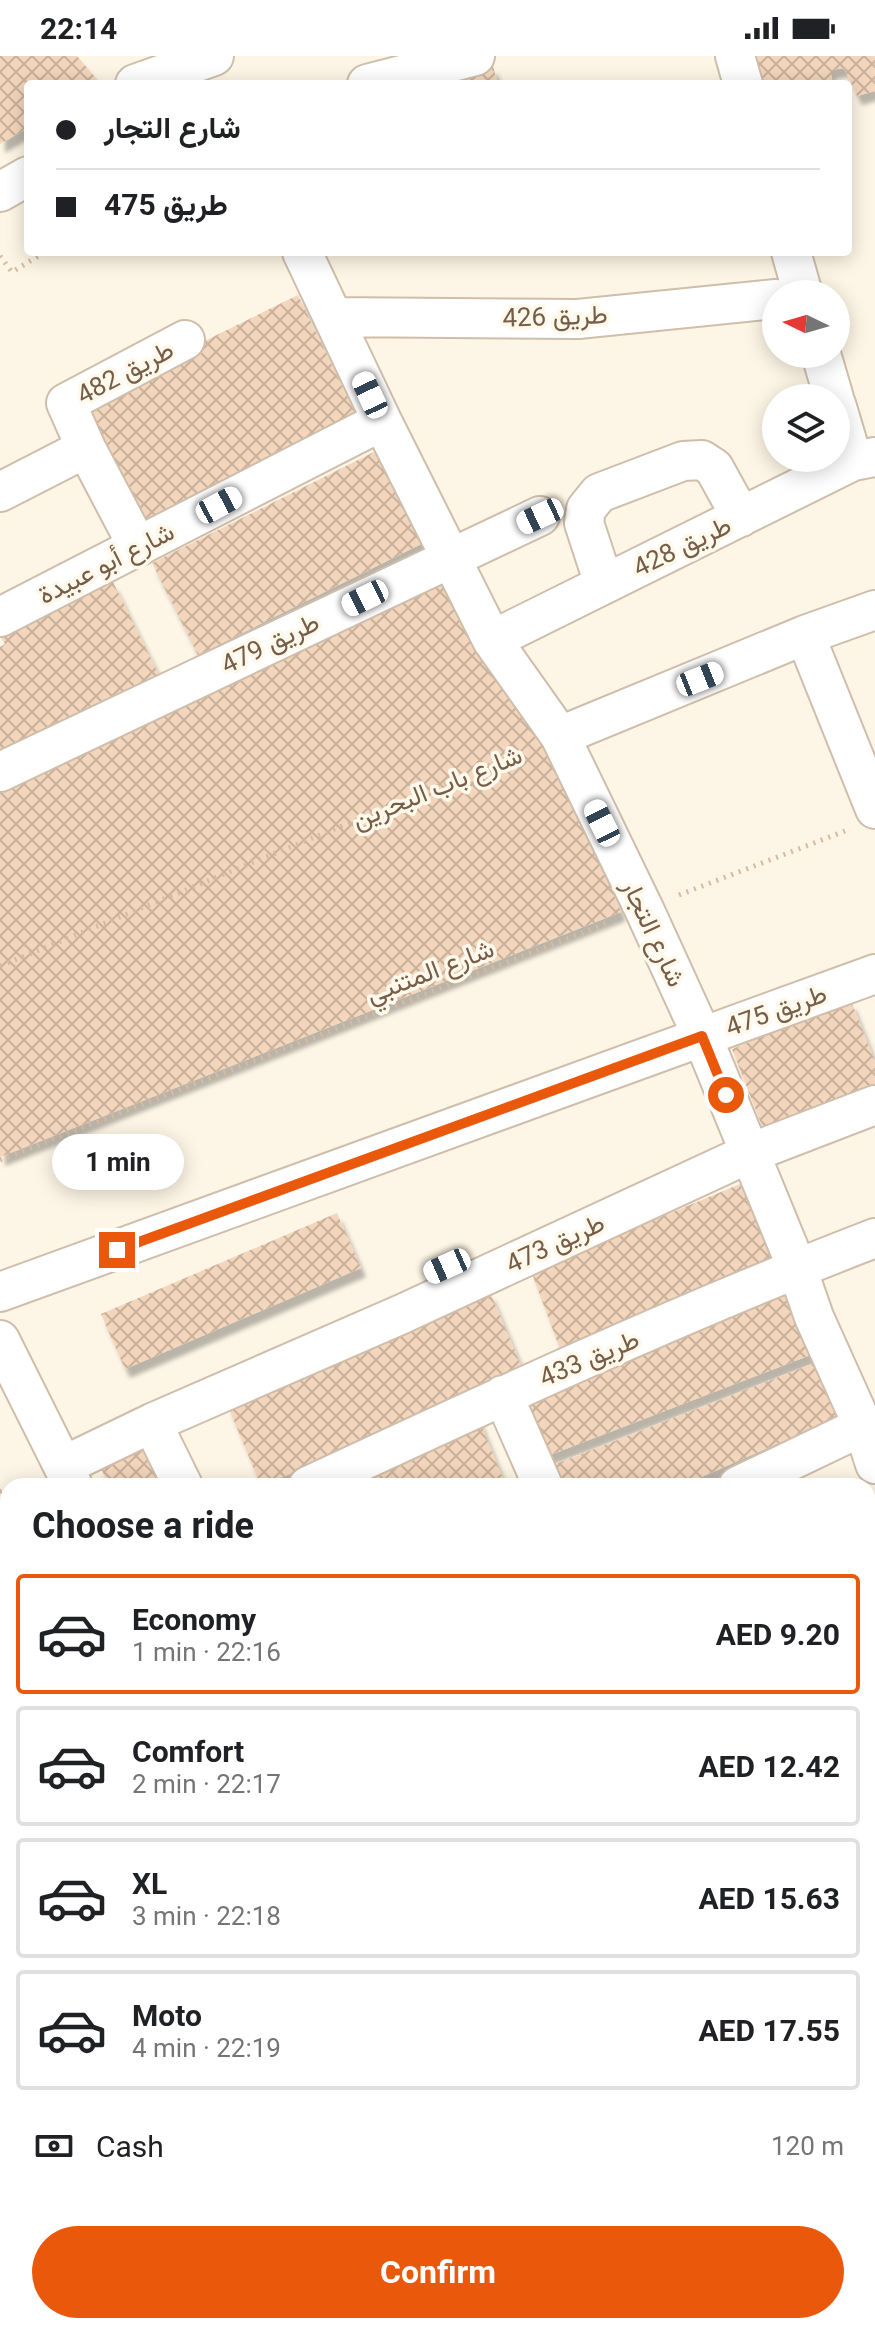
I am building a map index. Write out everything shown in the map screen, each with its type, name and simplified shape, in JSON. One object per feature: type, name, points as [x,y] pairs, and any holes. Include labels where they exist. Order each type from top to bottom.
[{"type":"street","points":[[129,74],[216,56],[226,80]]},
{"type":"street","points":[[382,80],[475,56]]},
{"type":"street","points":[[735,56],[742,80]]},
{"type":"street","points":[[0,192],[24,178]]},
{"type":"street","name":"شارع التجار","points":[[304,256],[449,558],[492,640],[560,736],[644,909],[702,1036],[814,1317],[863,1426],[875,1464]]},
{"type":"street","points":[[792,256],[799,280]]},
{"type":"street","name":"طريق 426","points":[[333,317],[578,319],[762,300]]},
{"type":"street","name":"طريق 482","points":[[138,547],[66,403],[185,340]]},
{"type":"street","name":"شارع أبو عبيدة","points":[[0,617],[382,421]]},
{"type":"street","points":[[850,432],[864,459]]},
{"type":"street","name":"طريق 482","points":[[0,492],[86,448]]},
{"type":"street","name":"طريق 428","points":[[492,640],[864,459]]},
{"type":"street","points":[[604,584],[584,523],[586,509],[599,493],[683,461],[702,460],[714,468],[741,517]]},
{"type":"street","name":"طريق 479","points":[[0,772],[540,516]]},
{"type":"street","points":[[560,736],[805,635],[875,610]]},
{"type":"street","points":[[805,635],[860,819]]},
{"type":"street","name":"طريق 475","points":[[0,1292],[875,974]]},
{"type":"street","name":"طريق 473","points":[[68,1476],[152,1423],[397,1303],[750,1153],[875,1105]]},
{"type":"street","name":"طريق 433","points":[[325,1478],[503,1395],[797,1268],[875,1238]]},
{"type":"street","points":[[347,1313],[397,1303],[447,1266]]},
{"type":"street","points":[[0,1340],[68,1476]]},
{"type":"street","points":[[503,1395],[539,1478]]},
{"type":"street","points":[[152,1423],[179,1478]]},
{"type":"street","points":[[756,1478],[863,1426]]},
{"type":"path","points":[[0,256],[12,272],[38,256]]},
{"type":"path","name":"شارع باب البحرين","points":[[0,966],[560,736]]},
{"type":"path","name":"شارع المتنبي","points":[[0,1160],[644,909],[860,819]]},
{"type":"building","points":[[0,56],[77,56],[98,80],[24,80],[24,130],[0,144]]},
{"type":"building","points":[[743,56],[875,56],[875,91],[857,96],[844,68],[830,70],[832,80],[750,80]]},
{"type":"building","points":[[493,66],[497,80],[443,80]]},
{"type":"building","points":[[298,295],[360,423],[138,532],[76,404]]},
{"type":"building","points":[[380,449],[425,542],[198,655],[152,563]]},
{"type":"building","points":[[446,563],[547,730],[621,912],[0,1157],[0,783]]},
{"type":"building","points":[[113,582],[161,679],[0,760],[0,647],[5,644],[1,638]]},
{"type":"building","points":[[851,1001],[875,1062],[875,1099],[768,1141],[732,1049]]},
{"type":"building","points":[[745,1182],[777,1273],[563,1357],[531,1271]]},
{"type":"building","points":[[337,1213],[361,1268],[125,1369],[101,1314]]},
{"type":"building","points":[[490,1292],[525,1375],[280,1478],[258,1478],[227,1404]]},
{"type":"building","points":[[789,1292],[813,1354],[542,1458],[515,1399]]},
{"type":"building","points":[[817,1362],[842,1415],[699,1478],[552,1478],[548,1467]]},
{"type":"building","points":[[478,1417],[503,1478],[362,1478],[360,1472]]},
{"type":"building","points":[[153,1441],[169,1478],[105,1478],[100,1466]]},
{"type":"route","points":[[117,1250],[702,1036],[726,1095]]}]
